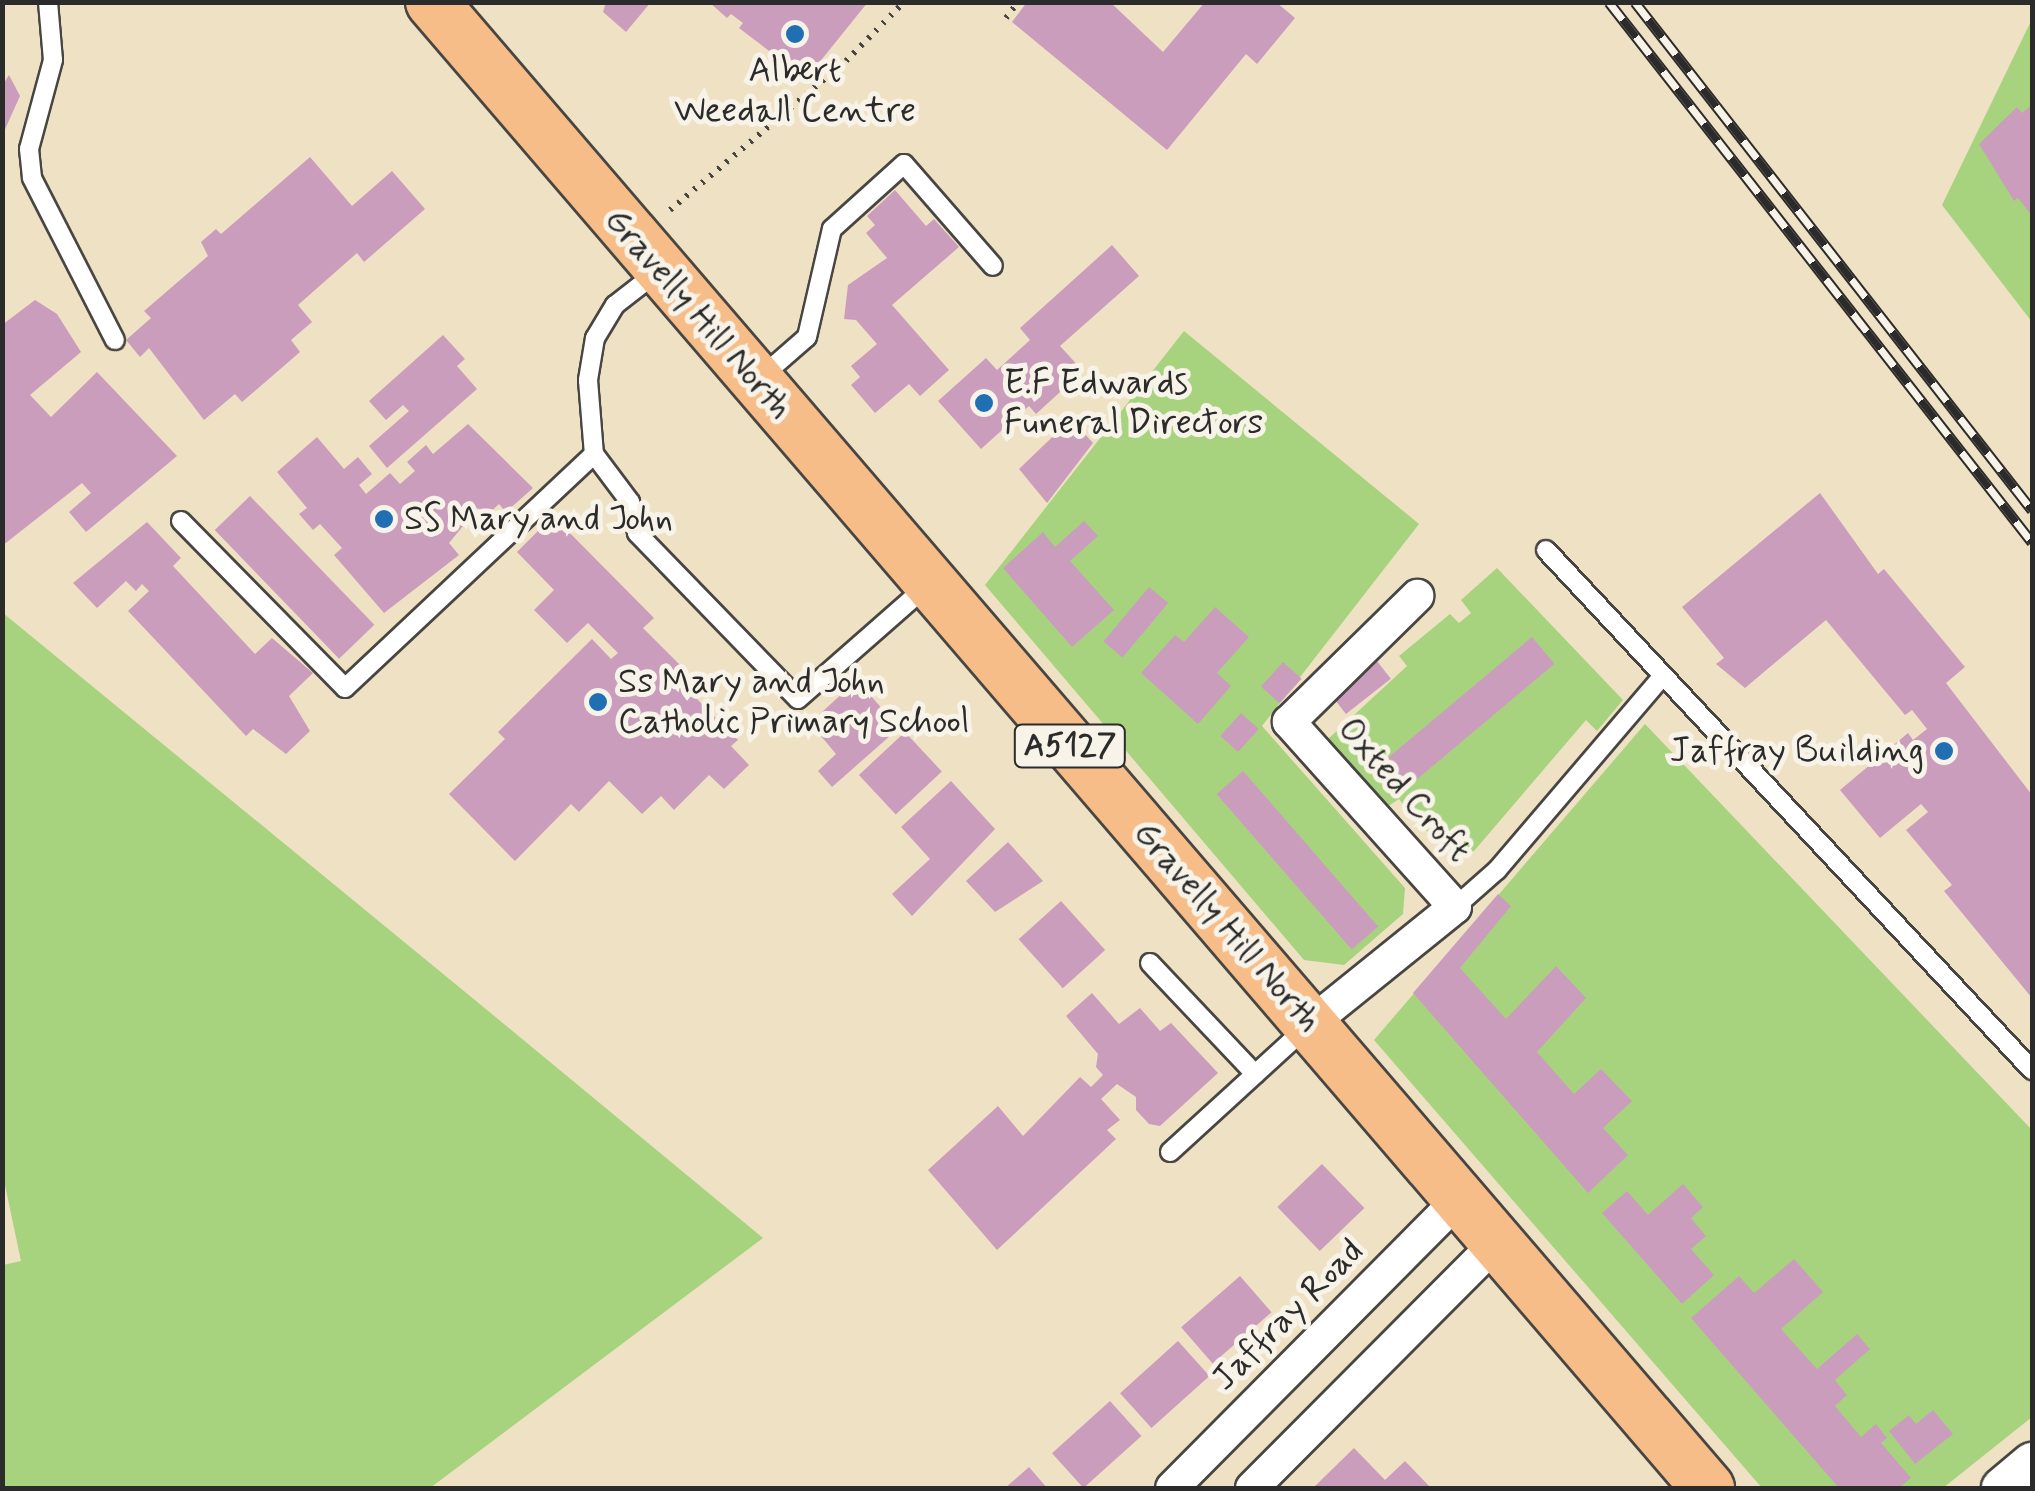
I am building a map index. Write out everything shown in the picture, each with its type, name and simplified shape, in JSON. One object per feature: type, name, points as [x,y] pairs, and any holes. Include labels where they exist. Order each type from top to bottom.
[{"type":"main road","name":"Gravelly Hill North","points":[[432,2],[1708,1488]]},
{"type":"street","name":"Oxted Croft","points":[[1310,1024],[1455,906],[1289,722],[1416,596]]},
{"type":"street","name":"Jaffray Road","points":[[1172,1488],[1460,1198]]},
{"type":"street","points":[[1252,1488],[1498,1240]]},
{"type":"street","points":[[2002,1488],[2032,1463]]},
{"type":"lane","points":[[48,2],[53,60],[28,149],[32,178],[115,340]]},
{"type":"lane","points":[[756,382],[808,337],[832,229],[904,164],[993,266]]},
{"type":"lane","points":[[647,255],[595,338],[588,380],[594,454],[630,502],[637,533],[798,699],[930,583]]},
{"type":"lane","points":[[181,521],[344,688],[594,454]]},
{"type":"lane","points":[[1546,550],[2032,1070]]},
{"type":"lane","points":[[1455,906],[1497,870],[1662,677]]},
{"type":"lane","points":[[1150,963],[1255,1074]]},
{"type":"lane","points":[[1170,1152],[1310,1024]]},
{"type":"path","points":[[647,255],[904,2]]},
{"type":"path","points":[[1006,18],[1018,2]]},
{"type":"green space","points":[[2032,19],[2032,322],[1942,205]]},
{"type":"green space","points":[[1184,331],[1419,524],[1262,726],[1405,888],[1403,914],[1344,965],[1304,960],[985,585]]},
{"type":"green space","points":[[1497,568],[1623,700],[1597,731],[1586,720],[1474,851],[1464,852],[1423,829],[1399,799],[1387,807],[1327,740],[1407,666],[1399,656],[1450,614],[1459,623],[1471,613],[1461,600]]},
{"type":"green space","points":[[3,613],[763,1238],[430,1488],[3,1488],[3,1265],[21,1261],[2,1171]]},
{"type":"green space","points":[[1645,724],[2032,1130],[2032,1417],[1943,1488],[1762,1488],[1374,1040]]},
{"type":"building","points":[[606,2],[651,2],[626,32],[603,12]]},
{"type":"building","name":"Albert Weedall Centre","points":[[709,2],[868,2],[814,69],[803,60],[794,70],[739,28],[743,23],[731,14],[727,18]]},
{"type":"building","points":[[1027,2],[1110,2],[1163,52],[1205,2],[1276,2],[1295,18],[1257,64],[1246,54],[1167,150],[1012,22]]},
{"type":"building","points":[[9,75],[20,96],[2,136],[2,86]]},
{"type":"building","points":[[2032,105],[2032,216],[2018,198],[2014,201],[1979,144],[2017,107],[2022,113]]},
{"type":"building","points":[[310,157],[352,206],[392,171],[425,209],[364,262],[357,253],[298,305],[312,322],[291,340],[300,352],[242,402],[235,394],[204,420],[149,348],[140,357],[126,340],[151,318],[144,311],[208,256],[201,242],[216,229],[221,234]]},
{"type":"building","points":[[895,190],[926,226],[934,219],[959,247],[892,305],[949,370],[920,396],[909,384],[875,413],[851,385],[860,377],[851,366],[877,344],[856,320],[844,319],[848,285],[887,258],[866,233],[875,225],[867,216]]},
{"type":"building","points":[[1112,245],[1139,276],[1060,346],[1083,371],[1036,414],[1029,406],[981,449],[938,401],[986,358],[997,370],[1030,340],[1020,328]]},
{"type":"building","points":[[35,300],[57,314],[81,352],[30,395],[51,417],[97,372],[177,456],[86,532],[69,512],[91,493],[82,483],[2,546],[2,325]]},
{"type":"building","points":[[443,335],[465,359],[457,366],[477,389],[387,468],[369,446],[409,411],[403,405],[386,420],[369,401]]},
{"type":"building","points":[[1071,419],[1093,443],[1047,503],[1019,469]]},
{"type":"building","name":"SS Mary and John","points":[[468,424],[533,488],[506,512],[499,504],[486,516],[478,508],[449,543],[459,555],[384,613],[334,555],[342,548],[320,524],[313,530],[299,514],[307,508],[277,472],[317,437],[344,469],[358,457],[372,474],[359,485],[366,494],[390,473],[400,484],[415,471],[407,462],[426,445],[433,454]]},
{"type":"building","name":"Jaffray Building","points":[[1820,493],[1878,574],[1884,569],[1965,667],[1946,683],[2032,795],[2032,998],[1944,891],[1952,885],[1906,830],[1928,812],[1921,804],[1880,838],[1840,790],[1908,733],[1913,740],[1927,729],[1912,710],[1905,715],[1826,620],[1745,688],[1716,664],[1724,658],[1682,607]]},
{"type":"building","points":[[250,496],[374,625],[339,659],[215,530]]},
{"type":"building","points":[[553,516],[654,618],[643,628],[697,682],[689,691],[738,740],[731,746],[749,765],[724,789],[709,775],[674,810],[661,796],[642,814],[609,781],[579,812],[571,804],[515,861],[449,794],[505,739],[498,732],[592,639],[611,659],[618,653],[588,623],[567,643],[534,610],[554,590],[517,552]]},
{"type":"building","points":[[1084,521],[1098,536],[1070,561],[1114,610],[1072,647],[1003,568],[1043,532],[1055,547]]},
{"type":"building","points":[[147,522],[181,558],[173,566],[255,654],[272,638],[313,673],[289,696],[310,731],[286,754],[253,729],[246,736],[128,611],[149,591],[142,584],[136,591],[126,581],[97,608],[73,583]]},
{"type":"building","points":[[1149,587],[1168,603],[1123,657],[1103,641]]},
{"type":"building","points":[[1215,607],[1249,637],[1217,673],[1231,686],[1198,724],[1141,673],[1175,635],[1184,642]]},
{"type":"building","points":[[1532,637],[1554,664],[1397,796],[1374,769]]},
{"type":"building","points":[[1373,656],[1391,679],[1346,714],[1328,691]]},
{"type":"building","points":[[1283,662],[1302,679],[1279,703],[1261,687]]},
{"type":"building","points":[[857,680],[899,728],[832,787],[818,771],[836,754],[810,723]]},
{"type":"building","points":[[1241,713],[1259,729],[1238,752],[1220,736]]},
{"type":"building","points":[[905,732],[942,771],[896,814],[859,775]]},
{"type":"building","points":[[1243,771],[1378,926],[1352,949],[1217,794]]},
{"type":"building","points":[[951,781],[995,829],[912,916],[892,894],[930,859],[901,827]]},
{"type":"building","points":[[1008,842],[1043,881],[995,912],[966,881]]},
{"type":"building","points":[[1498,894],[1511,906],[1460,968],[1506,1019],[1556,966],[1586,998],[1537,1052],[1574,1094],[1601,1069],[1632,1101],[1603,1128],[1628,1155],[1588,1193],[1413,993]]},
{"type":"building","points":[[1061,901],[1105,950],[1063,988],[1019,939]]},
{"type":"building","points":[[1092,993],[1119,1024],[1140,1008],[1160,1031],[1171,1023],[1218,1073],[1160,1126],[1149,1124],[1136,1110],[1136,1097],[1117,1084],[1101,1099],[1120,1120],[1107,1130],[1116,1139],[997,1250],[928,1170],[998,1106],[1023,1136],[1080,1077],[1091,1087],[1103,1075],[1096,1067],[1098,1054],[1066,1016]]},
{"type":"building","points":[[1322,1164],[1364,1208],[1320,1251],[1277,1207]]},
{"type":"building","points":[[1683,1184],[1703,1207],[1691,1218],[1706,1236],[1691,1249],[1714,1275],[1682,1304],[1602,1213],[1627,1191],[1648,1215]]},
{"type":"building","points":[[1794,1259],[1823,1292],[1781,1329],[1817,1369],[1857,1334],[1870,1349],[1835,1380],[1847,1395],[1835,1406],[1861,1437],[1876,1424],[1887,1438],[1881,1443],[1911,1478],[1899,1488],[1839,1488],[1691,1318],[1739,1276],[1754,1293]]},
{"type":"building","points":[[1240,1276],[1271,1312],[1213,1363],[1181,1327]]},
{"type":"building","points":[[1178,1341],[1209,1376],[1151,1428],[1120,1393]]},
{"type":"building","points":[[1110,1401],[1141,1436],[1084,1488],[1052,1453]]},
{"type":"building","points":[[1933,1410],[1953,1434],[1915,1464],[1889,1431],[1909,1415],[1916,1424]]},
{"type":"building","points":[[1354,1448],[1385,1480],[1405,1461],[1431,1488],[1313,1488]]},
{"type":"building","points":[[1029,1467],[1047,1488],[1005,1488]]},
{"type":"railway","points":[[1609,2],[2032,542]]},
{"type":"railway","points":[[1635,2],[2032,510]]},
{"type":"place","name":"Albert Weedall Centre","points":[[795,34]]},
{"type":"place","name":"E.F Edwards Funeral Directors","points":[[984,403]]},
{"type":"place","name":"SS Mary and John","points":[[384,519]]},
{"type":"place","name":"Ss Mary and John Catholic Primary School","points":[[598,702]]},
{"type":"place","name":"Jaffray Building","points":[[1944,751]]}]
